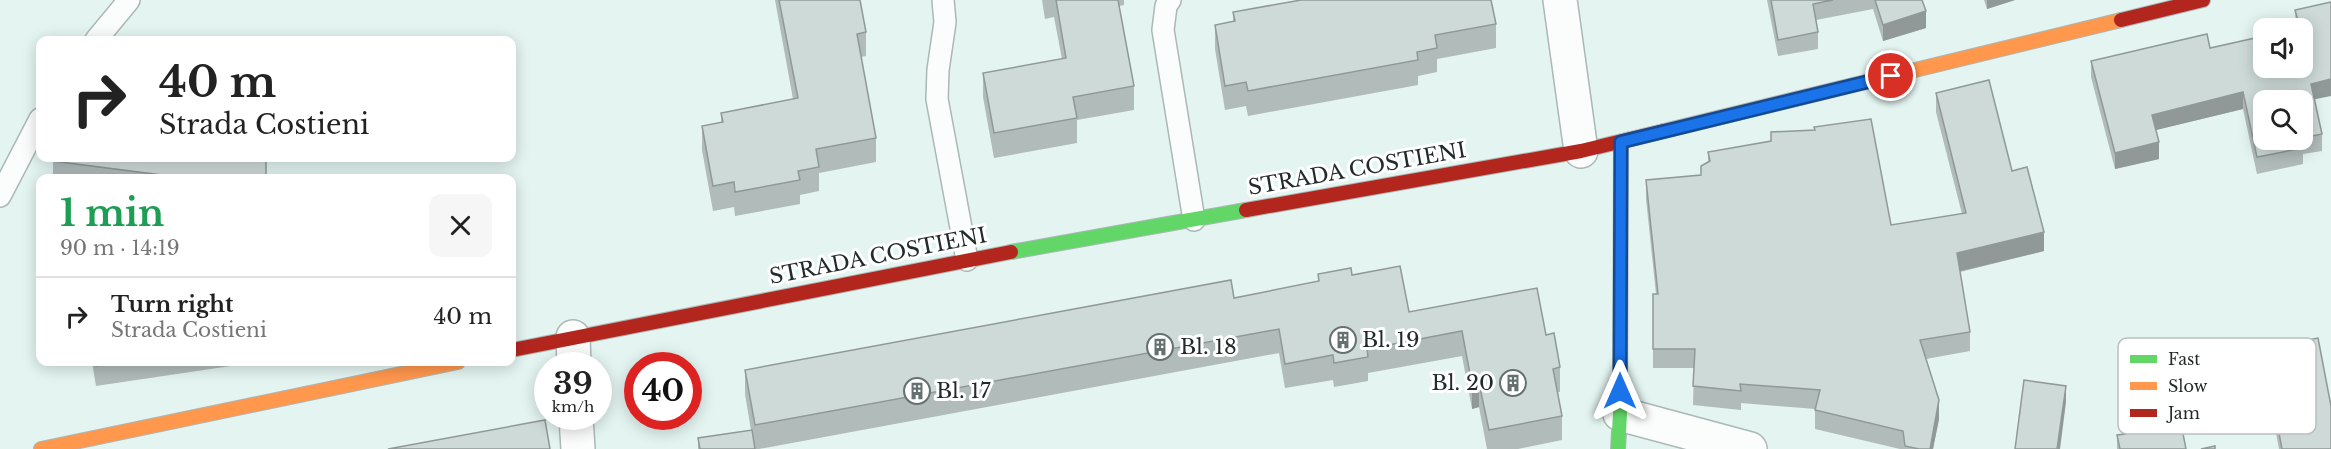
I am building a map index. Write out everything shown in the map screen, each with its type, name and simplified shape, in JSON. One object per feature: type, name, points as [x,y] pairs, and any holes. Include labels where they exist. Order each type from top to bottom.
[{"type":"street","points":[[1560,0],[1581,151]]},
{"type":"street","name":"STRADA COSTIENI","points":[[516,350],[574,352],[967,260],[1581,151],[2203,0]]},
{"type":"street","points":[[1618,449],[1621,142]]},
{"type":"street","points":[[41,449],[439,366]]},
{"type":"street","points":[[1620,414],[1750,449]]},
{"type":"street","points":[[577,430],[578,449]]},
{"type":"lane","points":[[99,36],[129,0]]},
{"type":"lane","points":[[944,0],[945,22],[938,70],[937,99],[967,260]]},
{"type":"lane","points":[[1170,0],[1166,6],[1163,30],[1194,220]]},
{"type":"lane","points":[[0,196],[36,127]]},
{"type":"building","points":[[779,0],[860,0],[866,32],[857,34],[876,138],[816,149],[819,167],[798,171],[800,180],[735,192],[734,182],[713,186],[702,126],[723,122],[721,113],[798,98]]},
{"type":"building","points":[[1056,0],[1118,0],[1134,86],[1073,97],[1077,118],[994,133],[983,73],[1066,58]]},
{"type":"building","points":[[1301,0],[1491,0],[1496,24],[1435,35],[1437,48],[1417,52],[1418,60],[1248,91],[1246,82],[1225,86],[1215,25],[1235,21],[1233,12]]},
{"type":"building","points":[[1771,0],[1833,0],[1813,4],[1818,32],[1778,40]]},
{"type":"building","points":[[1875,0],[1922,0],[1926,11],[1883,25]]},
{"type":"building","points":[[2331,2],[2331,79],[2311,84],[2312,90],[2253,90],[2253,138],[2243,92],[2152,115],[2159,142],[2115,153],[2091,61],[2207,34],[2210,48],[2253,38],[2253,78],[2313,78],[2313,18],[2297,18],[2295,10]]},
{"type":"building","points":[[1989,80],[2012,171],[2027,167],[2044,232],[1957,253],[1970,332],[1920,340],[1939,400],[1930,449],[1905,446],[1903,431],[1815,410],[1820,390],[1740,384],[1741,391],[1693,386],[1695,349],[1653,349],[1653,294],[1658,294],[1646,180],[1701,175],[1701,166],[1710,161],[1708,152],[1771,141],[1771,132],[1815,130],[1814,127],[1871,119],[1891,225],[1966,213],[1936,93]]},
{"type":"building","points":[[2313,93],[2322,134],[2313,136]]},
{"type":"building","points":[[2255,150],[2293,150],[2257,157]]},
{"type":"building","points":[[61,162],[266,162],[266,174],[154,174]]},
{"type":"building","points":[[1400,266],[1409,312],[1537,288],[1546,335],[1554,333],[1560,367],[1553,369],[1562,416],[1489,430],[1479,383],[1472,385],[1462,331],[1367,349],[1368,357],[1334,363],[1333,355],[1285,364],[1279,329],[755,425],[745,370],[1231,280],[1234,298],[1319,281],[1318,274],[1351,268],[1352,275]]},
{"type":"building","points":[[2316,338],[2318,338],[2331,406],[2331,449],[2282,449],[2279,434],[2316,434]]},
{"type":"building","points":[[2024,380],[2066,386],[2057,449],[2015,449]]},
{"type":"building","points":[[534,422],[534,430],[547,430],[550,449],[388,449]]},
{"type":"building","points":[[752,430],[755,449],[700,449],[698,438]]},
{"type":"building","points":[[2183,434],[2186,449],[2120,449],[2117,435]]},
{"type":"traffic: fast","points":[[1618,449],[1621,142]]},
{"type":"traffic: fast","points":[[1011,252],[1246,210]]},
{"type":"traffic: slow","points":[[1664,131],[2121,20]]},
{"type":"traffic: slow","points":[[41,449],[439,366]]},
{"type":"traffic: jam","points":[[2121,20],[2203,0]]},
{"type":"traffic: jam","points":[[1246,210],[1581,151],[1664,131]]},
{"type":"traffic: jam","points":[[516,349],[1011,252]]},
{"type":"place","name":"Bl. 19","points":[[1343,340]]},
{"type":"place","name":"Bl. 18","points":[[1160,347]]},
{"type":"place","name":"Bl. 20","points":[[1513,383]]},
{"type":"place","name":"Bl. 17","points":[[917,391]]},
{"type":"route","points":[[1620,391],[1621,142],[1891,76]]}]
